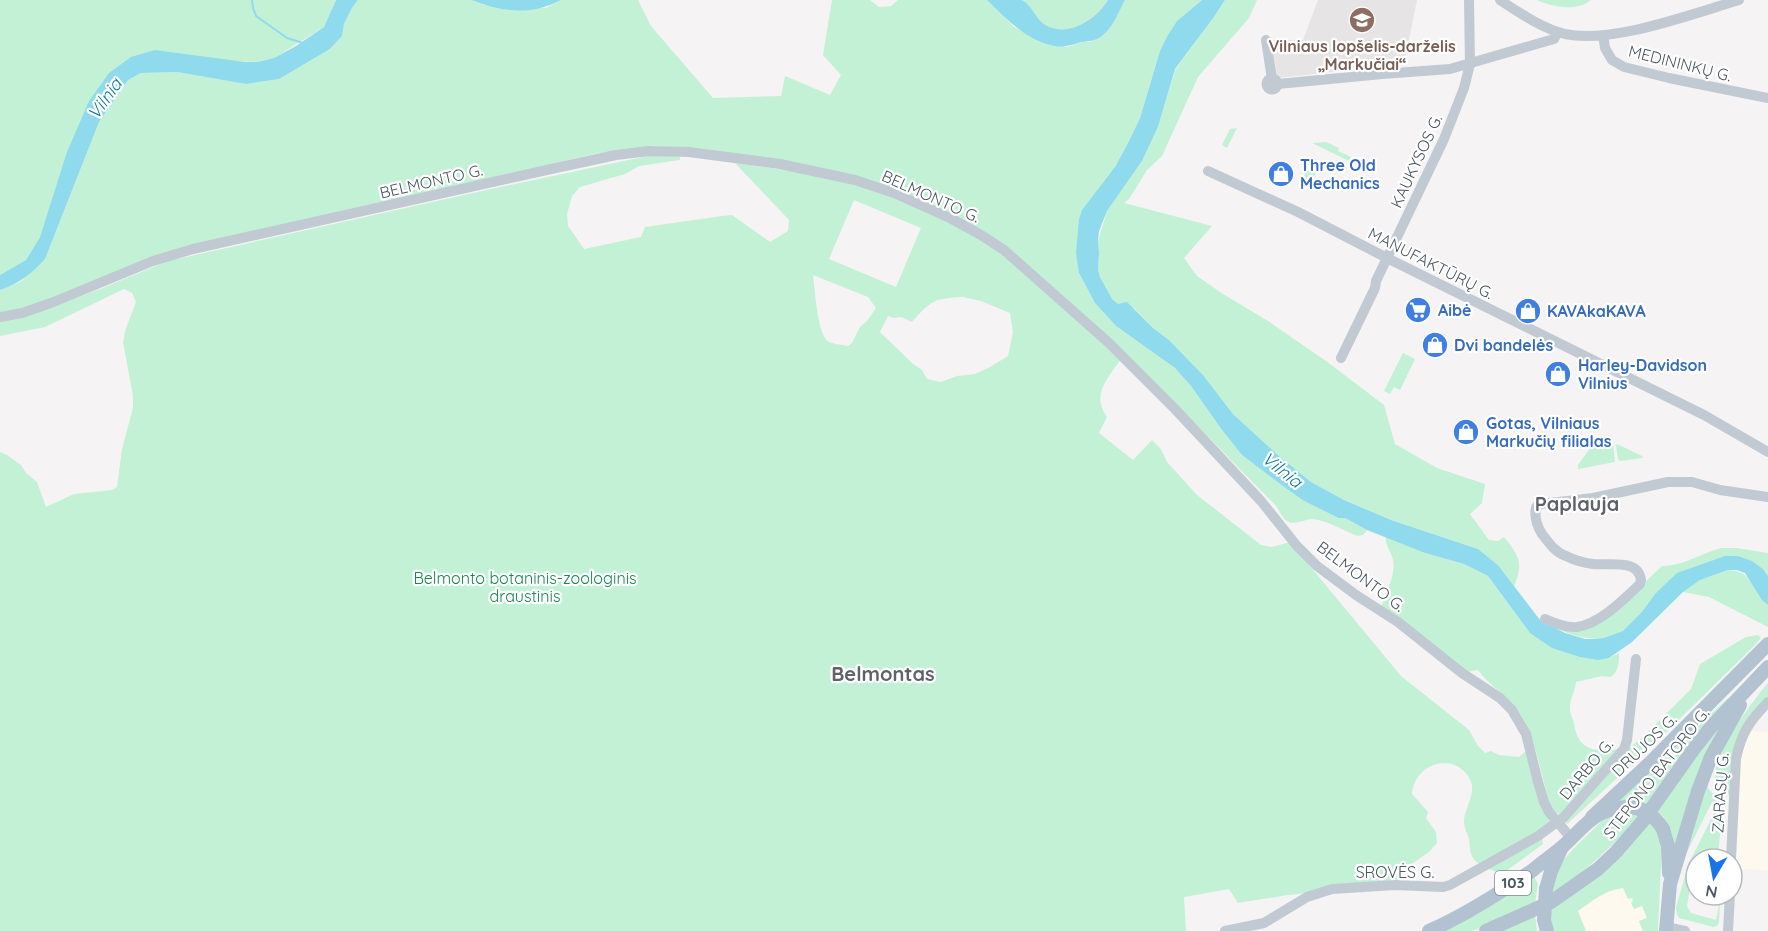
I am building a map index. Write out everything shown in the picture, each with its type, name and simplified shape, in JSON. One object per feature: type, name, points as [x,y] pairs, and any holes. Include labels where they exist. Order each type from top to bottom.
[{"type":"main road","name":"DRUJOS G.","points":[[1592,817],[1652,762],[1763,649]]},
{"type":"main road","points":[[1670,884],[1698,791],[1711,757],[1753,682],[1768,667]]},
{"type":"main road","name":"STEPONO BATORO G.","points":[[1486,931],[1551,902],[1590,875],[1615,853],[1642,822],[1711,727],[1753,682]]},
{"type":"main road","name":"103","points":[[1429,931],[1467,913],[1497,894],[1567,843],[1592,817],[1614,808],[1627,807],[1647,812],[1657,819],[1664,829],[1668,846],[1670,884],[1666,929]]},
{"type":"main road","points":[[1546,931],[1544,907],[1546,889],[1551,871],[1567,843]]},
{"type":"street","name":"KAUKYSOS G.","points":[[1341,358],[1376,288],[1376,281],[1444,139],[1464,88],[1470,63],[1469,0]]},
{"type":"street","points":[[1500,0],[1536,23],[1576,36],[1602,35],[1651,26],[1739,0]]},
{"type":"street","points":[[1266,40],[1275,81],[1450,69],[1554,39],[1558,32]]},
{"type":"street","name":"MEDININKŲ G.","points":[[1602,35],[1605,48],[1612,60],[1624,67],[1768,98]]},
{"type":"street","name":"BELMONTO G.","points":[[0,317],[22,313],[51,303],[153,261],[194,249],[634,152],[674,150],[780,164],[855,180],[894,192],[950,218],[1004,250],[1109,343],[1175,409],[1261,501],[1317,566],[1398,622],[1462,674],[1500,698],[1512,710],[1526,734],[1544,802],[1558,822],[1567,843]]},
{"type":"street","name":"MANUFAKTŪRŲ G.","points":[[1208,171],[1263,195],[1704,416],[1768,452]]},
{"type":"street","name":"MANUFAKTŪRŲ G.","points":[[1704,416],[1737,428],[1768,444]]},
{"type":"street","points":[[1545,619],[1572,627],[1592,622],[1628,596],[1640,584],[1641,576],[1637,570],[1629,566],[1592,564],[1564,556],[1552,548],[1540,531],[1536,520],[1536,507],[1541,504],[1593,498],[1674,481],[1692,482],[1720,490],[1768,496]]},
{"type":"street","name":"DARBO G.","points":[[1558,822],[1624,749],[1636,659]]},
{"type":"street","name":"ZARASŲ G.","points":[[1732,847],[1738,745],[1747,727],[1768,702]]},
{"type":"street","name":"SROVĖS G.","points":[[1225,931],[1264,923],[1307,897],[1332,889],[1395,885],[1443,887],[1450,885],[1541,835],[1558,822]]},
{"type":"street","points":[[1728,931],[1729,907]]},
{"type":"street","points":[[1666,929],[1685,931]]},
{"type":"shaded area","name":"Vilniaus lopšelis-darželis „Markučiai“","points":[[1318,0],[1417,0],[1404,64],[1277,78],[1272,40],[1303,40]]},
{"type":"shaded area","points":[[1746,731],[1768,732],[1768,870],[1744,869],[1744,847],[1735,847],[1740,744]]},
{"type":"shaded area","points":[[1623,888],[1632,898],[1633,908],[1642,906],[1647,918],[1639,921],[1643,931],[1586,931],[1577,911],[1614,889]]},
{"type":"green space","points":[[0,0],[336,0],[324,27],[274,58],[258,62],[131,57],[51,205],[40,237],[26,260],[0,275]]},
{"type":"green space","points":[[358,0],[471,0],[484,5],[546,8],[561,0],[638,0],[651,26],[713,98],[781,96],[785,76],[830,95],[841,75],[823,55],[832,0],[870,0],[879,7],[891,6],[898,0],[987,0],[1014,27],[1043,42],[1067,47],[1091,42],[1107,31],[1125,0],[1202,0],[1177,21],[1160,51],[1140,118],[1115,167],[1079,273],[1095,303],[1116,326],[1175,368],[1242,455],[1304,501],[1367,530],[1363,535],[1358,536],[1318,520],[1309,519],[1295,523],[1287,521],[1277,507],[1185,413],[1016,255],[883,185],[704,149],[652,146],[594,154],[205,243],[37,305],[0,314],[0,290],[20,282],[45,259],[99,122],[128,80],[141,73],[177,72],[246,84],[279,79],[330,49],[342,36],[344,24]]},
{"type":"green space","points":[[1021,0],[1108,0],[1088,20],[1080,25],[1062,29],[1044,24]]},
{"type":"green space","points":[[1225,0],[1257,0],[1249,18],[1198,77],[1162,156],[1147,170],[1129,199],[1124,203],[1212,226],[1184,258],[1197,276],[1326,361],[1384,405],[1395,444],[1437,468],[1485,484],[1482,503],[1470,514],[1489,540],[1498,541],[1504,537],[1513,549],[1519,565],[1514,586],[1498,565],[1478,549],[1391,520],[1344,500],[1311,482],[1233,414],[1203,375],[1169,340],[1153,328],[1134,308],[1118,304],[1111,298],[1100,277],[1098,241],[1107,211],[1142,161],[1158,127],[1175,70]]},
{"type":"green space","points":[[1537,0],[1591,0],[1579,6],[1564,7]]},
{"type":"green space","points":[[1237,128],[1227,148],[1222,145],[1230,129]]},
{"type":"green space","points":[[1326,142],[1351,157],[1349,161],[1312,143]]},
{"type":"green space","name":"Belmonto botaninis-zoologinis draustinis","points":[[652,155],[680,157],[680,160],[639,166],[625,174],[580,187],[572,196],[567,214],[568,226],[584,249],[641,237],[645,227],[732,215],[770,242],[788,231],[789,220],[735,163],[812,174],[850,183],[887,195],[957,226],[984,241],[1010,260],[1121,359],[1103,387],[1100,401],[1107,417],[1099,433],[1133,460],[1152,440],[1161,449],[1167,462],[1197,495],[1261,545],[1272,547],[1290,542],[1401,676],[1469,730],[1485,753],[1491,751],[1499,755],[1519,757],[1527,750],[1541,804],[1550,822],[1541,830],[1543,844],[1502,874],[1477,862],[1471,854],[1464,823],[1472,793],[1471,782],[1461,768],[1443,763],[1426,769],[1414,784],[1412,794],[1428,812],[1426,818],[1436,832],[1437,843],[1429,852],[1410,865],[1404,883],[1288,895],[1238,903],[1229,889],[1184,897],[1186,931],[0,931],[0,452],[21,465],[26,473],[37,482],[46,507],[74,494],[112,490],[117,487],[122,449],[133,408],[123,342],[136,302],[132,293],[124,289],[45,327],[0,336],[0,322],[35,313],[168,261]],"holes":[[[854,200],[921,228],[896,287],[829,259]],[[813,275],[868,297],[876,308],[848,346],[829,342],[825,338],[819,321]],[[963,297],[981,301],[1010,313],[1013,332],[1008,356],[975,374],[957,376],[941,382],[927,379],[922,370],[880,332],[888,316],[901,317],[912,322],[934,302]]]},
{"type":"green space","points":[[1308,168],[1316,172],[1309,188],[1300,184]]},
{"type":"green space","points":[[1403,353],[1415,359],[1400,390],[1394,387],[1390,394],[1384,391]]},
{"type":"green space","points":[[1599,436],[1613,442],[1615,462],[1578,469],[1578,465]]},
{"type":"green space","points":[[1617,444],[1642,456],[1643,458],[1620,461]]},
{"type":"green space","points":[[1386,537],[1425,553],[1464,564],[1488,576],[1530,633],[1609,658],[1619,653],[1616,672],[1611,677],[1602,676],[1576,682],[1570,713],[1576,732],[1583,744],[1589,748],[1602,750],[1619,749],[1561,815],[1551,810],[1533,741],[1514,705],[1478,670],[1466,672],[1381,607],[1394,566]]},
{"type":"green space","points":[[1721,548],[1768,553],[1768,576],[1763,569],[1738,556],[1650,607],[1626,629],[1604,638],[1593,639],[1571,634],[1540,620],[1574,629],[1637,590],[1662,566],[1684,562]]},
{"type":"green space","points":[[1728,570],[1742,573],[1747,577],[1768,605],[1768,627],[1709,597],[1683,592],[1700,580]]},
{"type":"green space","points":[[1758,635],[1761,638],[1752,648],[1654,744],[1567,824],[1565,823],[1627,750],[1691,689],[1700,664],[1746,637]]},
{"type":"green space","points":[[1768,683],[1768,699],[1752,719],[1729,795],[1718,789],[1715,776],[1719,760],[1738,723]]},
{"type":"green space","points":[[1728,698],[1648,805],[1618,802]]},
{"type":"green space","points":[[1722,722],[1710,745],[1674,855],[1664,818],[1656,810]]},
{"type":"green space","points":[[1709,771],[1708,788],[1718,800],[1712,802],[1690,847],[1686,847]]},
{"type":"green space","points":[[1721,806],[1722,808],[1719,847],[1697,847],[1714,813]]},
{"type":"green space","points":[[1624,812],[1640,815],[1598,858],[1551,895],[1561,863],[1575,847],[1605,818]]},
{"type":"green space","points":[[1649,820],[1662,843],[1658,931],[1643,931],[1639,921],[1647,918],[1642,906],[1634,909],[1631,903],[1632,898],[1628,899],[1623,888],[1605,894],[1578,911],[1586,931],[1552,931],[1550,908]]},
{"type":"green space","points":[[1534,876],[1538,884],[1535,903],[1507,918],[1472,931],[1440,931]]},
{"type":"green space","points":[[1684,879],[1684,907],[1688,907],[1691,913],[1716,920],[1720,907],[1719,922],[1713,927],[1679,918],[1676,908]]},
{"type":"green space","points":[[1535,915],[1537,931],[1498,931]]},
{"type":"water","name":"Vilnia","points":[[336,0],[358,0],[344,24],[342,36],[330,49],[279,79],[246,84],[177,72],[141,73],[128,80],[99,122],[45,259],[25,277],[0,290],[0,275],[26,260],[40,237],[67,152],[89,101],[109,73],[131,57],[155,50],[245,62],[274,58],[324,27]]},
{"type":"water","points":[[471,0],[561,0],[539,8],[516,10],[494,7]]},
{"type":"water","points":[[987,0],[1021,0],[1028,4],[1044,24],[1062,29],[1080,25],[1088,20],[1108,0],[1125,0],[1107,32],[1100,37],[1069,46],[1055,46],[1026,34],[1009,22]]},
{"type":"water","name":"Vilnia","points":[[1202,0],[1225,0],[1175,69],[1158,127],[1142,161],[1107,211],[1099,231],[1098,270],[1112,299],[1118,304],[1127,302],[1153,328],[1169,340],[1203,375],[1233,414],[1311,482],[1344,500],[1391,520],[1478,549],[1498,565],[1540,620],[1565,633],[1585,639],[1595,639],[1623,631],[1677,573],[1725,556],[1738,556],[1752,561],[1763,569],[1768,576],[1768,605],[1762,600],[1745,573],[1728,570],[1700,580],[1683,592],[1632,642],[1609,658],[1598,660],[1580,657],[1552,648],[1530,633],[1488,576],[1464,564],[1425,553],[1367,530],[1345,518],[1338,518],[1304,501],[1283,486],[1242,455],[1175,368],[1116,326],[1095,303],[1079,273],[1076,253],[1079,219],[1082,210],[1115,167],[1128,143],[1140,118],[1160,51],[1168,35],[1177,21]]},
{"type":"waterway","points":[[252,0],[256,16],[287,38],[303,43]]},
{"type":"place","name":"Vilniaus lopšelis-darželis „Markučiai“","points":[[1362,20]]},
{"type":"place","name":"Three Old Mechanics","points":[[1281,174]]},
{"type":"place","name":"Aibė","points":[[1418,310]]},
{"type":"place","name":"KAVAkaKAVA","points":[[1528,311]]},
{"type":"place","name":"Dvi bandelės","points":[[1435,345]]},
{"type":"place","name":"Harley-Davidson Vilnius","points":[[1558,374]]},
{"type":"place","name":"Gotas, Vilniaus Markučių filialas","points":[[1466,432]]},
{"type":"district","name":"Paplauja","points":[[1577,504]]},
{"type":"district","name":"Belmontas","points":[[883,674]]}]
